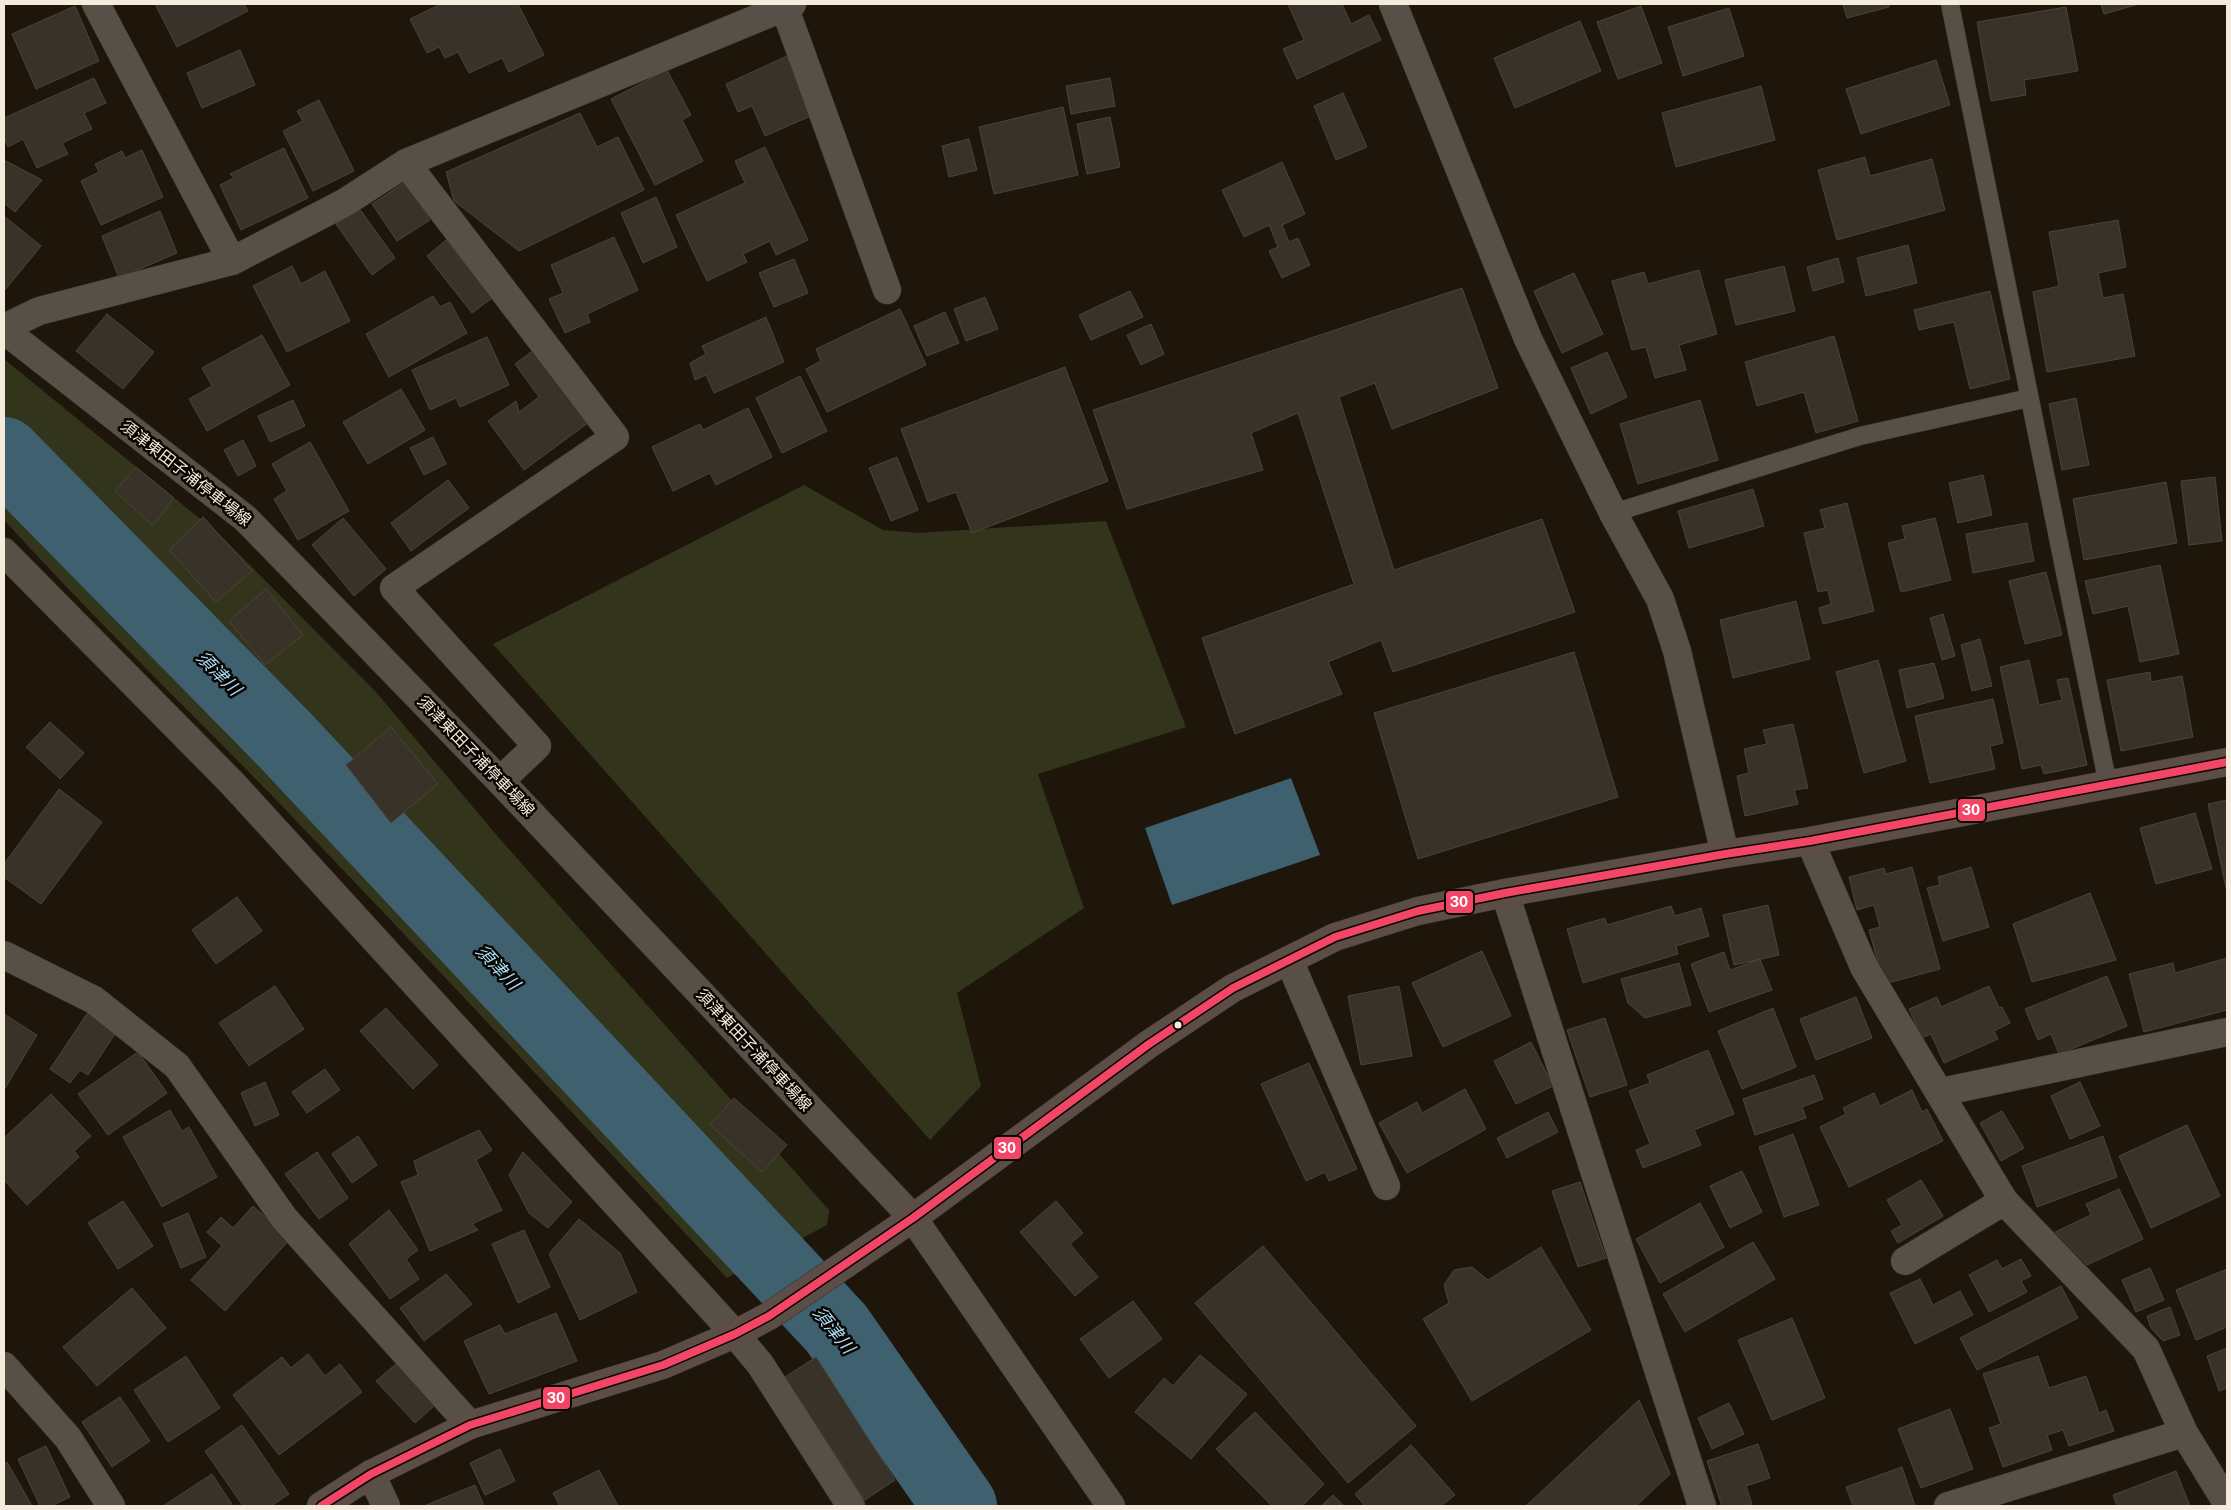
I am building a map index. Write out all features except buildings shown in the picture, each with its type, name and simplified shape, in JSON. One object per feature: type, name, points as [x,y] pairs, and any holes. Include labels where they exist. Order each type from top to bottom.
[{"type":"main road","points":[[321,1506],[372,1474],[470,1425],[663,1365],[735,1334],[769,1316],[913,1218],[1149,1044],[1233,988],[1335,937],[1418,911],[1505,893],[1810,841],[2227,762]]},
{"type":"street","points":[[96,4],[232,261]]},
{"type":"street","points":[[1393,4],[1528,339],[1613,513],[1660,599],[1677,652],[1725,854]]},
{"type":"street","points":[[4,329],[39,311],[232,261],[344,203],[406,163],[788,5],[887,290]]},
{"type":"street","points":[[406,163],[616,437],[394,588],[537,746],[500,781]]},
{"type":"street","name":"須津東田子浦停車場線","points":[[4,329],[246,520],[500,781],[913,1218],[1110,1506]]},
{"type":"street","points":[[4,552],[232,783],[735,1334],[760,1364],[851,1506]]},
{"type":"street","points":[[1810,841],[1864,967],[1941,1092],[2004,1200],[2146,1349],[2184,1433],[2227,1503]]},
{"type":"street","points":[[1505,893],[1702,1506]]},
{"type":"street","points":[[4,955],[94,1000],[176,1066],[284,1218],[470,1425]]},
{"type":"street","points":[[1289,960],[1386,1186]]},
{"type":"street","points":[[1941,1092],[2227,1032]]},
{"type":"street","points":[[1906,1261],[2004,1200]]},
{"type":"street","points":[[4,1366],[68,1438],[111,1506]]},
{"type":"street","points":[[1948,1506],[2184,1433]]},
{"type":"street","points":[[372,1474],[386,1506]]},
{"type":"lane","points":[[1950,4],[2108,785]]},
{"type":"lane","points":[[1613,513],[1860,436],[2029,398]]},
{"type":"green space","points":[[4,359],[221,536],[376,692],[499,838],[829,1210],[827,1225],[727,1278],[283,807],[72,593],[4,520]]},
{"type":"green space","points":[[804,485],[883,530],[918,533],[1106,521],[1186,727],[1038,774],[1084,908],[957,993],[981,1086],[930,1140],[493,644]]},
{"type":"water","points":[[1291,778],[1320,855],[1172,905],[1145,828]]},
{"type":"waterway","name":"須津川","points":[[4,454],[285,740],[836,1328],[960,1506]]},
{"type":"transit line","name":"30","points":[[321,1506],[371,1474],[470,1425],[663,1365],[735,1334],[769,1316],[913,1218],[1149,1044],[1233,988],[1335,937],[1418,911],[1505,893],[1810,841],[2227,762]]}]
